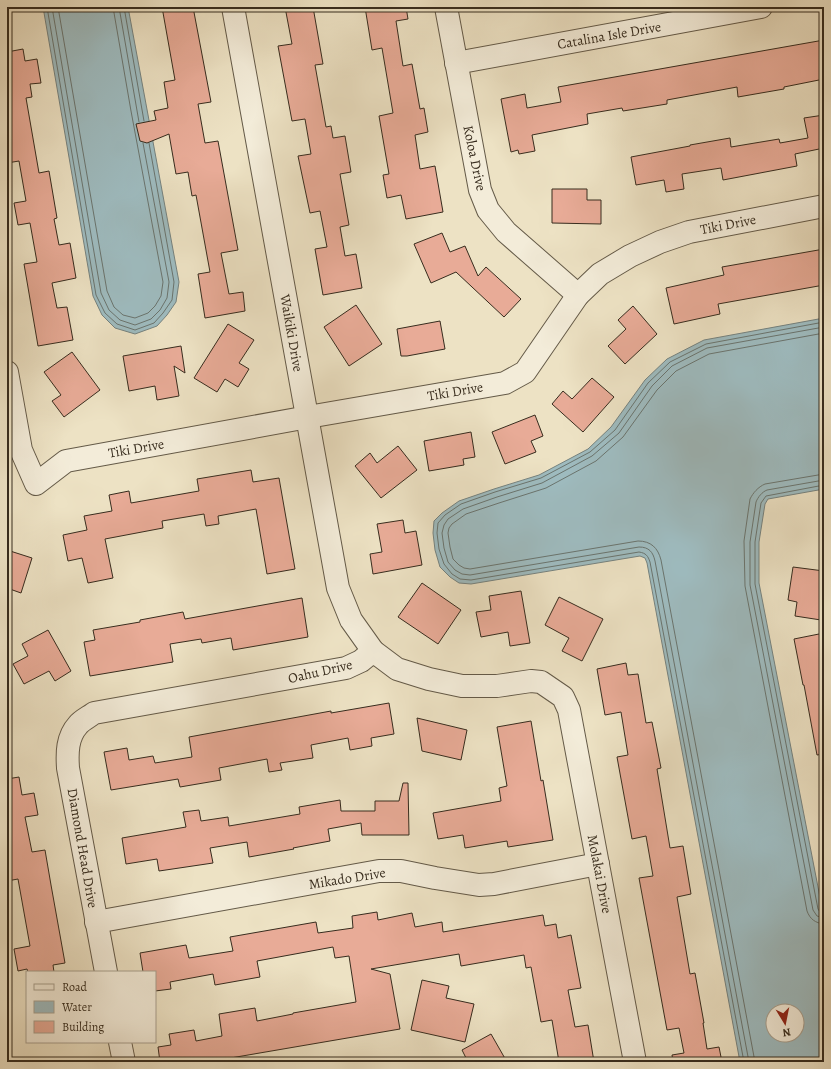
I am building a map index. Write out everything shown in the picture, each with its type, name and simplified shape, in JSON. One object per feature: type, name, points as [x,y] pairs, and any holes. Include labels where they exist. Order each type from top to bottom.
[{"type":"street","name":"Waikiki Drive","points":[[233,7],[338,588],[351,620],[373,651]]},
{"type":"street","name":"Koloa Drive","points":[[446,7],[480,190],[488,210],[506,232],[578,295]]},
{"type":"street","name":"Catalina Isle Drive","points":[[456,63],[755,8]]},
{"type":"street","name":"Tiki Drive","points":[[7,372],[21,450],[36,484],[66,461],[505,383],[525,372],[578,295],[600,274],[630,256],[660,242],[689,232],[824,206]]},
{"type":"street","name":"Molakai Drive","points":[[373,651],[397,669],[429,679],[462,686],[497,686],[531,681],[541,682],[562,697],[569,710],[635,1062]]},
{"type":"street","name":"Oahu Drive","points":[[78,725],[94,713],[346,668],[361,661],[373,651]]},
{"type":"street","name":"Diamond Head Drive","points":[[78,725],[68,746],[68,768],[106,971]]},
{"type":"street","name":"Mikado Drive","points":[[96,922],[380,871],[401,871],[478,885],[494,884],[598,864]]},
{"type":"street","points":[[120,1043],[124,1062]]},
{"type":"water","points":[[43,7],[128,7],[179,282],[176,302],[167,315],[157,326],[135,334],[115,328],[102,315],[93,296]]},
{"type":"water","points":[[824,318],[824,489],[768,499],[765,504],[759,542],[759,583],[824,918],[824,1062],[740,1062],[645,558],[640,556],[471,584],[459,583],[450,577],[440,567],[435,550],[433,533],[434,521],[442,513],[459,501],[539,475],[588,449],[611,427],[645,380],[667,359],[704,340]]},
{"type":"building","points":[[162,7],[193,7],[211,102],[198,104],[205,143],[218,141],[238,250],[221,253],[229,294],[243,292],[245,311],[205,318],[198,274],[210,272],[196,195],[192,196],[188,172],[176,174],[169,134],[147,143],[140,141],[136,124],[156,120],[154,111],[168,108],[164,82],[175,80]]},
{"type":"building","points":[[285,7],[313,7],[323,64],[315,65],[326,127],[331,126],[333,138],[345,136],[351,172],[340,174],[349,225],[340,227],[345,256],[356,254],[362,288],[323,295],[315,249],[327,247],[320,211],[310,213],[298,156],[311,154],[305,119],[292,121],[278,46],[292,44]]},
{"type":"building","points":[[365,7],[406,7],[408,19],[396,21],[403,66],[412,64],[420,109],[424,108],[428,132],[415,135],[420,169],[435,166],[443,212],[406,219],[401,195],[387,198],[383,175],[389,174],[379,116],[393,113],[382,48],[372,50]]},
{"type":"building","points":[[824,40],[824,79],[784,87],[784,89],[738,97],[737,87],[667,100],[667,104],[623,111],[622,108],[587,114],[588,124],[532,135],[535,151],[519,154],[518,150],[511,152],[501,99],[525,94],[527,108],[561,102],[558,87]]},
{"type":"building","points":[[23,49],[25,61],[37,59],[41,83],[30,84],[32,97],[26,98],[39,173],[49,171],[57,218],[54,219],[59,245],[70,243],[76,278],[52,283],[57,308],[67,307],[73,340],[38,346],[24,264],[37,262],[30,223],[18,225],[14,203],[26,201],[19,161],[7,163],[7,52]]},
{"type":"building","points":[[824,115],[824,148],[795,154],[797,166],[723,180],[721,168],[682,174],[684,189],[666,192],[664,180],[636,185],[631,157],[730,138],[731,147],[779,139],[780,143],[808,138],[804,118]]},
{"type":"building","points":[[552,189],[587,189],[587,200],[601,200],[601,224],[552,223]]},
{"type":"building","points":[[442,233],[450,252],[465,246],[478,276],[486,267],[521,299],[504,317],[456,272],[431,283],[414,244]]},
{"type":"building","points":[[824,249],[824,285],[718,304],[720,314],[674,324],[666,288],[724,275],[722,267]]},
{"type":"building","points":[[356,305],[382,344],[349,366],[324,327]]},
{"type":"building","points":[[633,306],[657,334],[625,364],[608,346],[626,329],[618,320]]},
{"type":"building","points":[[440,321],[445,349],[401,356],[397,329]]},
{"type":"building","points":[[228,324],[254,340],[239,363],[249,369],[238,387],[225,379],[217,392],[194,378]]},
{"type":"building","points":[[181,346],[185,373],[174,366],[179,396],[157,400],[155,386],[129,391],[123,356]]},
{"type":"building","points":[[72,352],[100,390],[64,417],[52,401],[61,395],[44,372]]},
{"type":"building","points":[[592,378],[614,397],[583,432],[552,404],[563,391],[572,399]]},
{"type":"building","points":[[535,415],[543,436],[531,441],[536,452],[505,464],[492,432]]},
{"type":"building","points":[[471,432],[475,457],[463,459],[464,465],[429,471],[424,441]]},
{"type":"building","points":[[398,446],[417,470],[381,498],[355,466],[370,453],[377,463]]},
{"type":"building","points":[[251,470],[253,482],[279,478],[295,569],[267,574],[256,509],[218,516],[219,524],[206,526],[204,514],[162,521],[163,528],[105,539],[113,578],[88,583],[82,558],[68,561],[63,535],[87,530],[84,516],[112,511],[109,495],[129,491],[131,503],[199,491],[197,479]]},
{"type":"building","points":[[403,520],[405,533],[416,531],[422,565],[373,574],[370,554],[382,552],[377,524]]},
{"type":"building","points":[[7,550],[32,558],[21,593],[7,588]]},
{"type":"building","points":[[793,567],[824,571],[824,600],[821,620],[795,616],[797,602],[788,600]]},
{"type":"building","points":[[422,583],[461,610],[438,644],[398,617]]},
{"type":"building","points":[[521,591],[530,643],[510,646],[508,632],[481,637],[476,612],[491,610],[489,596]]},
{"type":"building","points":[[559,597],[603,619],[582,661],[562,651],[569,638],[545,625]]},
{"type":"building","points":[[302,598],[308,637],[233,650],[231,638],[202,643],[201,639],[170,644],[173,662],[90,676],[84,642],[95,640],[93,630],[140,622],[140,620],[183,612],[185,619]]},
{"type":"building","points":[[48,630],[71,671],[55,681],[49,671],[24,684],[13,664],[28,656],[22,644]]},
{"type":"building","points":[[824,633],[824,754],[817,755],[794,639]]},
{"type":"building","points":[[626,663],[628,675],[638,674],[646,723],[652,722],[661,768],[657,769],[670,848],[683,846],[691,894],[677,897],[690,974],[695,973],[707,1049],[719,1047],[722,1062],[673,1062],[672,1055],[684,1053],[679,1028],[667,1030],[639,878],[653,876],[646,836],[632,839],[617,757],[628,755],[621,712],[605,715],[597,669]]},
{"type":"building","points":[[389,703],[394,734],[371,738],[372,746],[350,750],[348,738],[311,745],[313,758],[280,763],[282,770],[269,772],[267,759],[219,768],[221,780],[180,787],[178,779],[111,790],[104,752],[127,748],[129,760],[153,756],[155,763],[192,757],[189,737],[331,711],[331,713]]},
{"type":"building","points":[[417,718],[467,730],[461,760],[422,751]]},
{"type":"building","points":[[531,721],[553,840],[508,847],[507,841],[465,848],[463,835],[438,839],[433,813],[501,801],[499,788],[507,786],[497,727]]},
{"type":"building","points":[[19,777],[22,795],[34,793],[38,815],[25,817],[32,852],[45,850],[65,963],[53,965],[54,971],[28,971],[27,969],[18,971],[14,949],[30,946],[18,879],[7,881],[7,779]]},
{"type":"building","points":[[403,783],[408,783],[409,835],[362,835],[361,823],[328,829],[330,841],[249,857],[247,842],[210,848],[213,863],[159,871],[157,859],[126,864],[122,838],[186,827],[183,812],[199,810],[201,821],[228,817],[229,826],[300,814],[299,807],[340,800],[341,811],[375,811],[375,801],[399,801]]},
{"type":"building","points":[[377,912],[378,920],[412,913],[415,927],[442,922],[443,932],[543,915],[545,926],[556,924],[558,938],[571,935],[581,988],[568,990],[575,1027],[588,1025],[594,1062],[559,1062],[552,1020],[541,1022],[531,967],[526,968],[524,955],[461,966],[459,954],[371,969],[390,974],[400,1029],[213,1062],[160,1062],[158,1047],[171,1045],[169,1034],[194,1030],[196,1041],[222,1036],[219,1014],[255,1008],[257,1021],[356,1002],[349,956],[335,958],[333,947],[257,961],[260,977],[215,985],[213,974],[170,982],[171,989],[156,991],[156,971],[143,971],[140,953],[186,945],[189,958],[233,951],[230,937],[316,922],[318,933],[353,928],[352,916]]},
{"type":"building","points":[[422,980],[449,986],[446,998],[474,1004],[465,1042],[411,1030]]},
{"type":"building","points":[[491,1034],[507,1062],[468,1062],[462,1050]]}]
